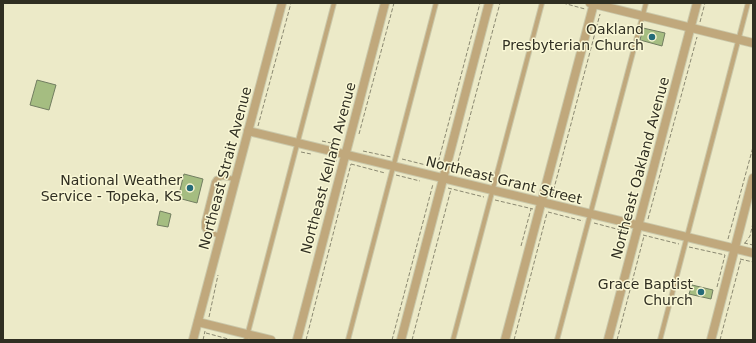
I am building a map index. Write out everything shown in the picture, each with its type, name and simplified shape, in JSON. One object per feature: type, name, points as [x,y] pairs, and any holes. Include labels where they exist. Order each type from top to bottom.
[{"type":"street","name":"Northeast Strait Avenue","points":[[193,340],[236,179],[252,132],[282,3]]},
{"type":"street","name":"Northeast Kellam Avenue","points":[[296,340],[348,159],[385,3]]},
{"type":"street","points":[[401,340],[489,3]]},
{"type":"street","points":[[505,340],[544,207],[593,3],[753,43]]},
{"type":"street","name":"Northeast Oakland Avenue","points":[[608,340],[641,231],[694,29],[697,3]]},
{"type":"street","name":"Northeast Grant Street","points":[[252,132],[296,147],[442,182],[454,181],[492,195],[733,253],[743,251],[753,254]]},
{"type":"street","points":[[711,340],[753,178]]},
{"type":"street","points":[[198,322],[247,337],[271,340]]},
{"type":"lane","points":[[247,337],[334,3]]},
{"type":"lane","points":[[348,340],[436,3]]},
{"type":"lane","points":[[453,340],[542,3]]},
{"type":"lane","points":[[557,340],[646,3]]},
{"type":"lane","points":[[660,340],[748,3]]},
{"type":"lane","points":[[221,236],[206,231],[204,228],[204,222],[214,182],[216,179],[223,177],[236,179]]},
{"type":"path","points":[[252,132],[291,3]]},
{"type":"path","points":[[359,134],[394,3]]},
{"type":"path","points":[[412,340],[500,3]]},
{"type":"path","points":[[617,340],[641,231],[694,29],[706,3]]},
{"type":"path","points":[[514,340],[544,207],[602,6]]},
{"type":"path","points":[[296,147],[314,155]]},
{"type":"path","points":[[320,157],[348,159],[393,170],[426,182]]},
{"type":"path","points":[[306,340],[348,159]]},
{"type":"path","points":[[442,182],[451,189],[492,195],[733,253],[743,251],[753,245]]},
{"type":"path","points":[[720,340],[743,251],[750,236],[753,223]]},
{"type":"path","points":[[743,251],[753,262]]},
{"type":"path","points":[[203,340],[219,272]]},
{"type":"path","points":[[196,331],[232,340]]},
{"type":"building","name":"Oakland Presbyterian Church","points":[[643,28],[665,33],[662,46],[640,40]]},
{"type":"building","points":[[37,80],[56,85],[49,110],[30,105]]},
{"type":"building","name":"National Weather Service - Topeka, KS","points":[[184,174],[203,179],[197,203],[178,198]]},
{"type":"building","points":[[160,211],[171,214],[168,227],[157,225]]},
{"type":"building","name":"Grace Baptist Church","points":[[692,285],[713,290],[711,299],[689,294]]},
{"type":"place","name":"Oakland Presbyterian Church","points":[[652,37]]},
{"type":"place","name":"National Weather Service - Topeka, KS","points":[[190,188]]},
{"type":"place","name":"Grace Baptist Church","points":[[701,292]]}]
